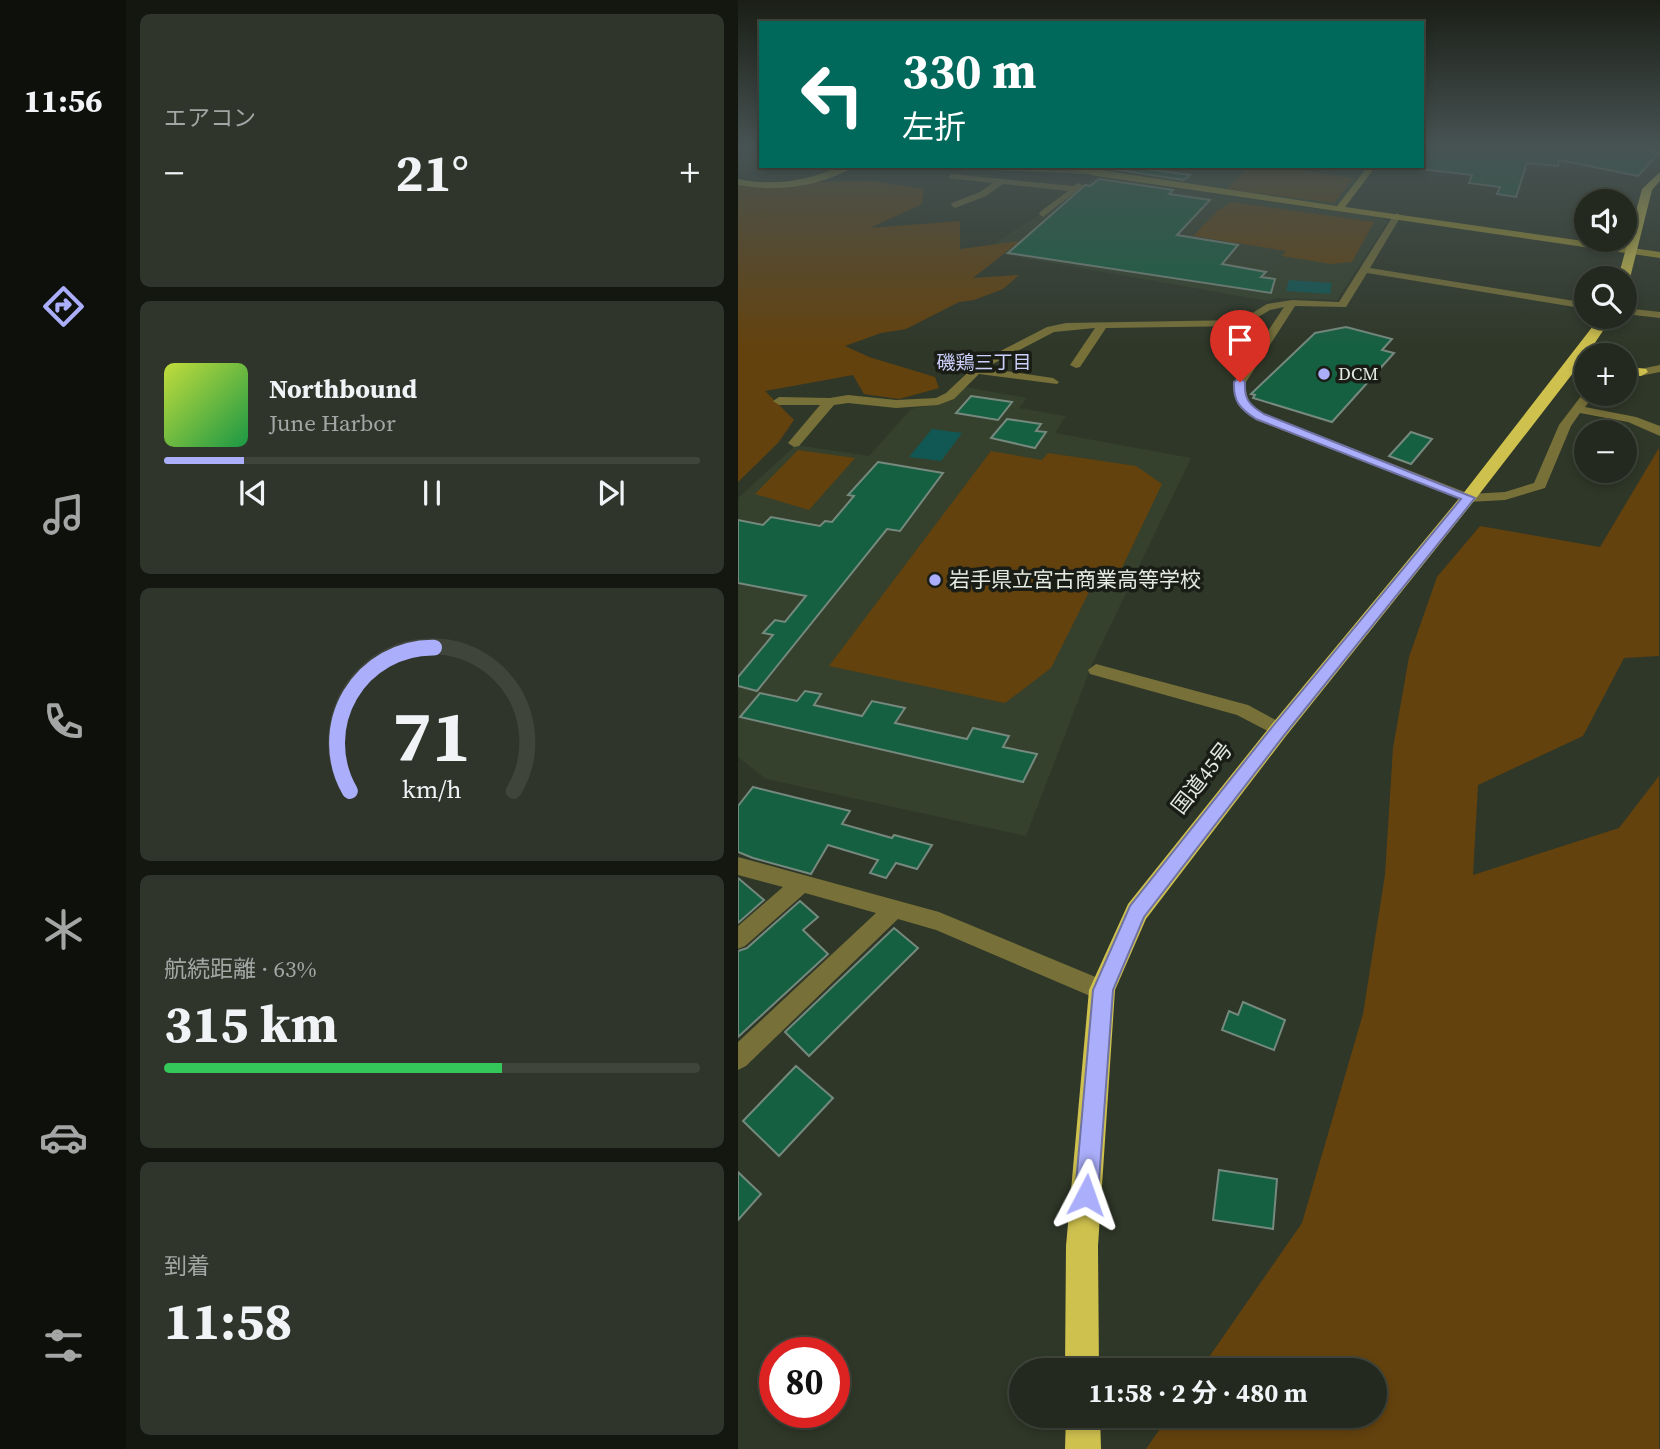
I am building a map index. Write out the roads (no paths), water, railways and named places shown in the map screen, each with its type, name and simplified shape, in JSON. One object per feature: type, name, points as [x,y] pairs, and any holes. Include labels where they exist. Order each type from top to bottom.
[{"type":"highway","name":"国道45号","points":[[1082,1358],[1082,1246],[1103,990],[1137,912],[1279,730],[1468,498],[1503,450],[1574,366]]},
{"type":"highway","points":[[1083,1428],[1083,1449]]},
{"type":"street","points":[[1373,213],[1574,242]]},
{"type":"street","points":[[779,401],[830,402],[848,399],[896,404],[938,401],[950,396],[976,370],[1051,329],[1066,326],[1243,323],[1267,307],[1292,303],[1342,305],[1397,216]]},
{"type":"street","points":[[1637,251],[1660,255]]},
{"type":"street","points":[[1365,270],[1574,304]]},
{"type":"street","points":[[1292,303],[1240,382],[1239,395],[1245,407],[1277,424],[1468,498],[1513,495],[1540,485],[1565,425],[1579,406]]},
{"type":"street","points":[[1637,312],[1660,315]]},
{"type":"street","points":[[1076,365],[1102,326]]},
{"type":"street","points":[[1637,373],[1660,368]]},
{"type":"street","points":[[976,370],[1054,382]]},
{"type":"street","points":[[794,443],[830,402]]},
{"type":"street","points":[[1577,409],[1628,419],[1655,427],[1660,432]]},
{"type":"street","points":[[1096,670],[1242,710],[1279,730]]},
{"type":"street","points":[[738,866],[939,921],[1103,990]]},
{"type":"street","points":[[738,939],[801,884]]},
{"type":"street","points":[[738,1058],[896,909]]},
{"type":"water","points":[[1289,280],[1332,283],[1330,294],[1286,291]]},
{"type":"water","points":[[932,429],[962,433],[941,461],[909,457]]},
{"type":"place","name":"DCM","points":[[1324,374]]},
{"type":"place","name":"岩手県立宮古商業高等学校","points":[[935,580]]},
{"type":"district","name":"磯鶏三丁目","points":[[984,362]]}]
